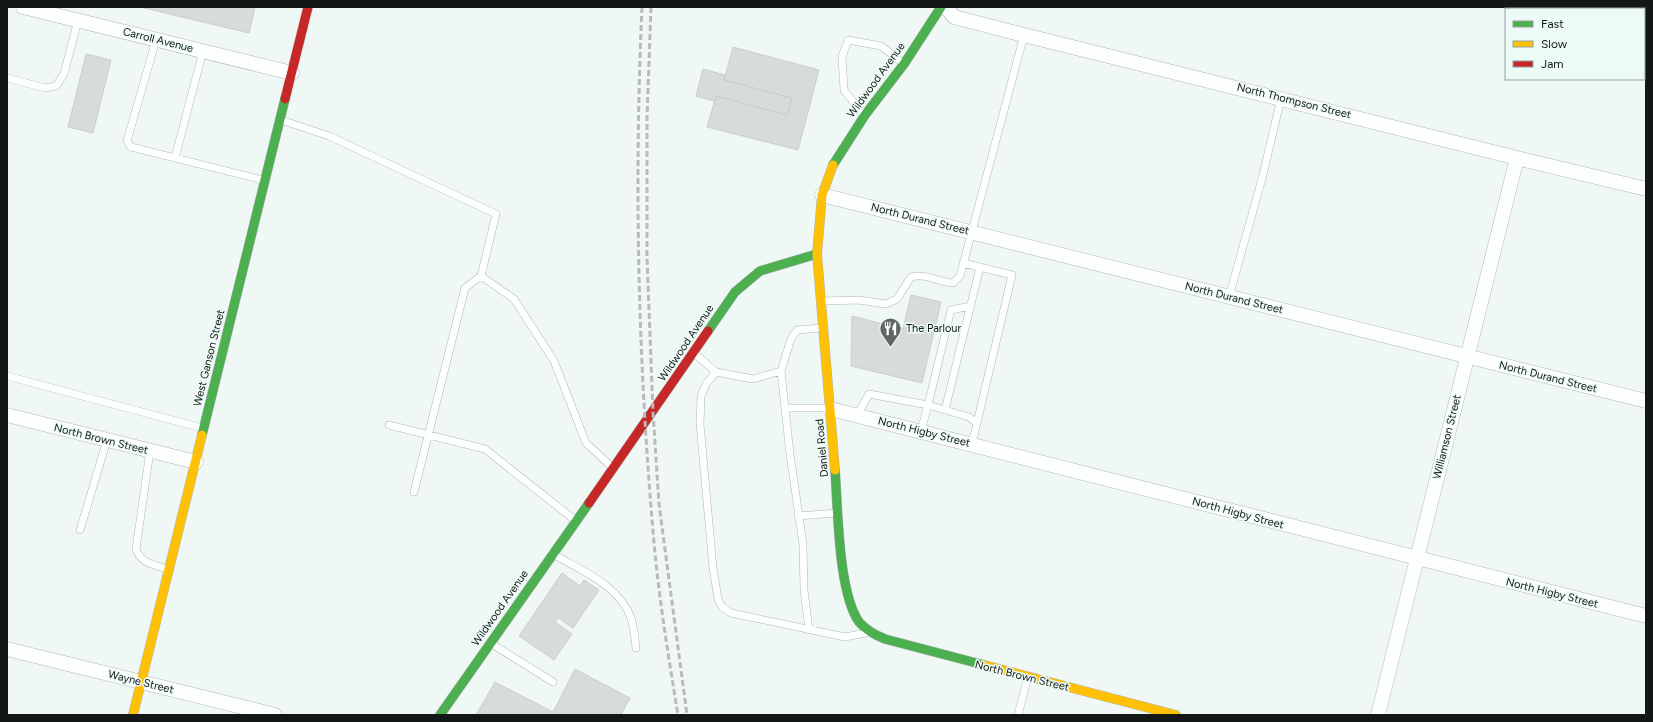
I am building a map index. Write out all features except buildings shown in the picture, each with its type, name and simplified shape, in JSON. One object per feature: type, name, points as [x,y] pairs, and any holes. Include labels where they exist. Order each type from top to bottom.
[{"type":"street","name":"Carroll Avenue","points":[[23,7],[292,73]]},
{"type":"street","name":"West Ganson Street","points":[[133,715],[308,7]]},
{"type":"street","name":"Wildwood Avenue","points":[[440,715],[694,353],[735,292],[760,271],[818,254],[822,195],[833,164],[865,115],[904,64],[941,7]]},
{"type":"street","name":"North Thompson Street","points":[[946,7],[954,17],[1517,158],[1646,188]]},
{"type":"street","name":"Williamson Street","points":[[1378,715],[1517,158]]},
{"type":"street","name":"North Durand Street","points":[[822,195],[1646,401]]},
{"type":"street","name":"Daniel Road","points":[[818,254],[844,577],[855,616],[870,632]]},
{"type":"street","name":"North Higby Street","points":[[830,409],[972,443],[1417,559],[1646,616]]},
{"type":"street","name":"North Brown Street","points":[[7,415],[196,462]]},
{"type":"street","name":"North Brown Street","points":[[870,632],[912,647],[1176,715]]},
{"type":"street","name":"Wayne Street","points":[[7,649],[275,715]]},
{"type":"lane","points":[[7,78],[45,88],[56,86],[64,74],[78,20]]},
{"type":"lane","points":[[822,301],[858,300],[886,304],[896,299],[911,277],[918,275],[941,282],[953,283],[960,276],[970,232],[1024,35]]},
{"type":"lane","points":[[156,40],[127,141],[131,147],[265,181]]},
{"type":"lane","points":[[865,115],[844,90],[842,57],[848,40],[880,46],[904,64]]},
{"type":"lane","points":[[175,158],[203,51]]},
{"type":"lane","points":[[1229,297],[1263,175],[1281,98]]},
{"type":"lane","points":[[280,120],[329,136],[496,214],[481,276],[465,288],[414,492]]},
{"type":"lane","points":[[963,263],[1012,275],[972,443]]},
{"type":"lane","points":[[945,410],[980,267]]},
{"type":"lane","points":[[481,276],[514,299],[554,361],[586,443],[613,468]]},
{"type":"lane","points":[[921,431],[951,310],[971,306]]},
{"type":"lane","points":[[810,630],[804,590],[802,544],[781,371],[791,339],[797,330],[824,327]]},
{"type":"lane","points":[[694,353],[716,372],[753,379],[781,371]]},
{"type":"lane","points":[[716,372],[706,384],[701,396],[700,424],[713,560],[718,599],[722,608],[731,613],[845,637],[870,632]]},
{"type":"lane","points":[[7,376],[204,429]]},
{"type":"lane","points":[[857,415],[869,394],[928,405],[969,417],[976,423]]},
{"type":"lane","points":[[785,408],[830,409]]},
{"type":"lane","points":[[389,425],[485,449],[576,521]]},
{"type":"lane","points":[[80,530],[107,440]]},
{"type":"lane","points":[[150,451],[136,549],[138,558],[142,561],[169,569]]},
{"type":"lane","points":[[798,516],[839,513]]},
{"type":"lane","points":[[553,554],[606,586],[621,601],[631,618],[636,648]]},
{"type":"lane","points":[[490,643],[554,682]]},
{"type":"lane","points":[[1018,715],[1028,677]]},
{"type":"railway","points":[[642,7],[638,138],[638,204],[644,400],[653,531],[667,646],[678,715]]},
{"type":"railway","points":[[651,7],[647,118],[647,258],[653,412],[659,504],[687,715]]},
{"type":"traffic: fast","points":[[833,165],[865,115],[904,64],[941,7]]},
{"type":"traffic: fast","points":[[202,435],[285,99]]},
{"type":"traffic: fast","points":[[708,331],[735,292],[760,271],[817,254]]},
{"type":"traffic: fast","points":[[835,470],[838,527],[843,571],[852,608],[859,622],[871,632],[885,639],[984,665]]},
{"type":"traffic: fast","points":[[440,715],[589,503]]},
{"type":"traffic: slow","points":[[833,165],[822,195],[817,254],[835,470]]},
{"type":"traffic: slow","points":[[133,715],[202,435]]},
{"type":"traffic: slow","points":[[984,665],[1176,715]]},
{"type":"traffic: jam","points":[[285,99],[308,7]]},
{"type":"traffic: jam","points":[[589,503],[708,331]]},
{"type":"place","name":"The Parlour","points":[[891,348]]}]
